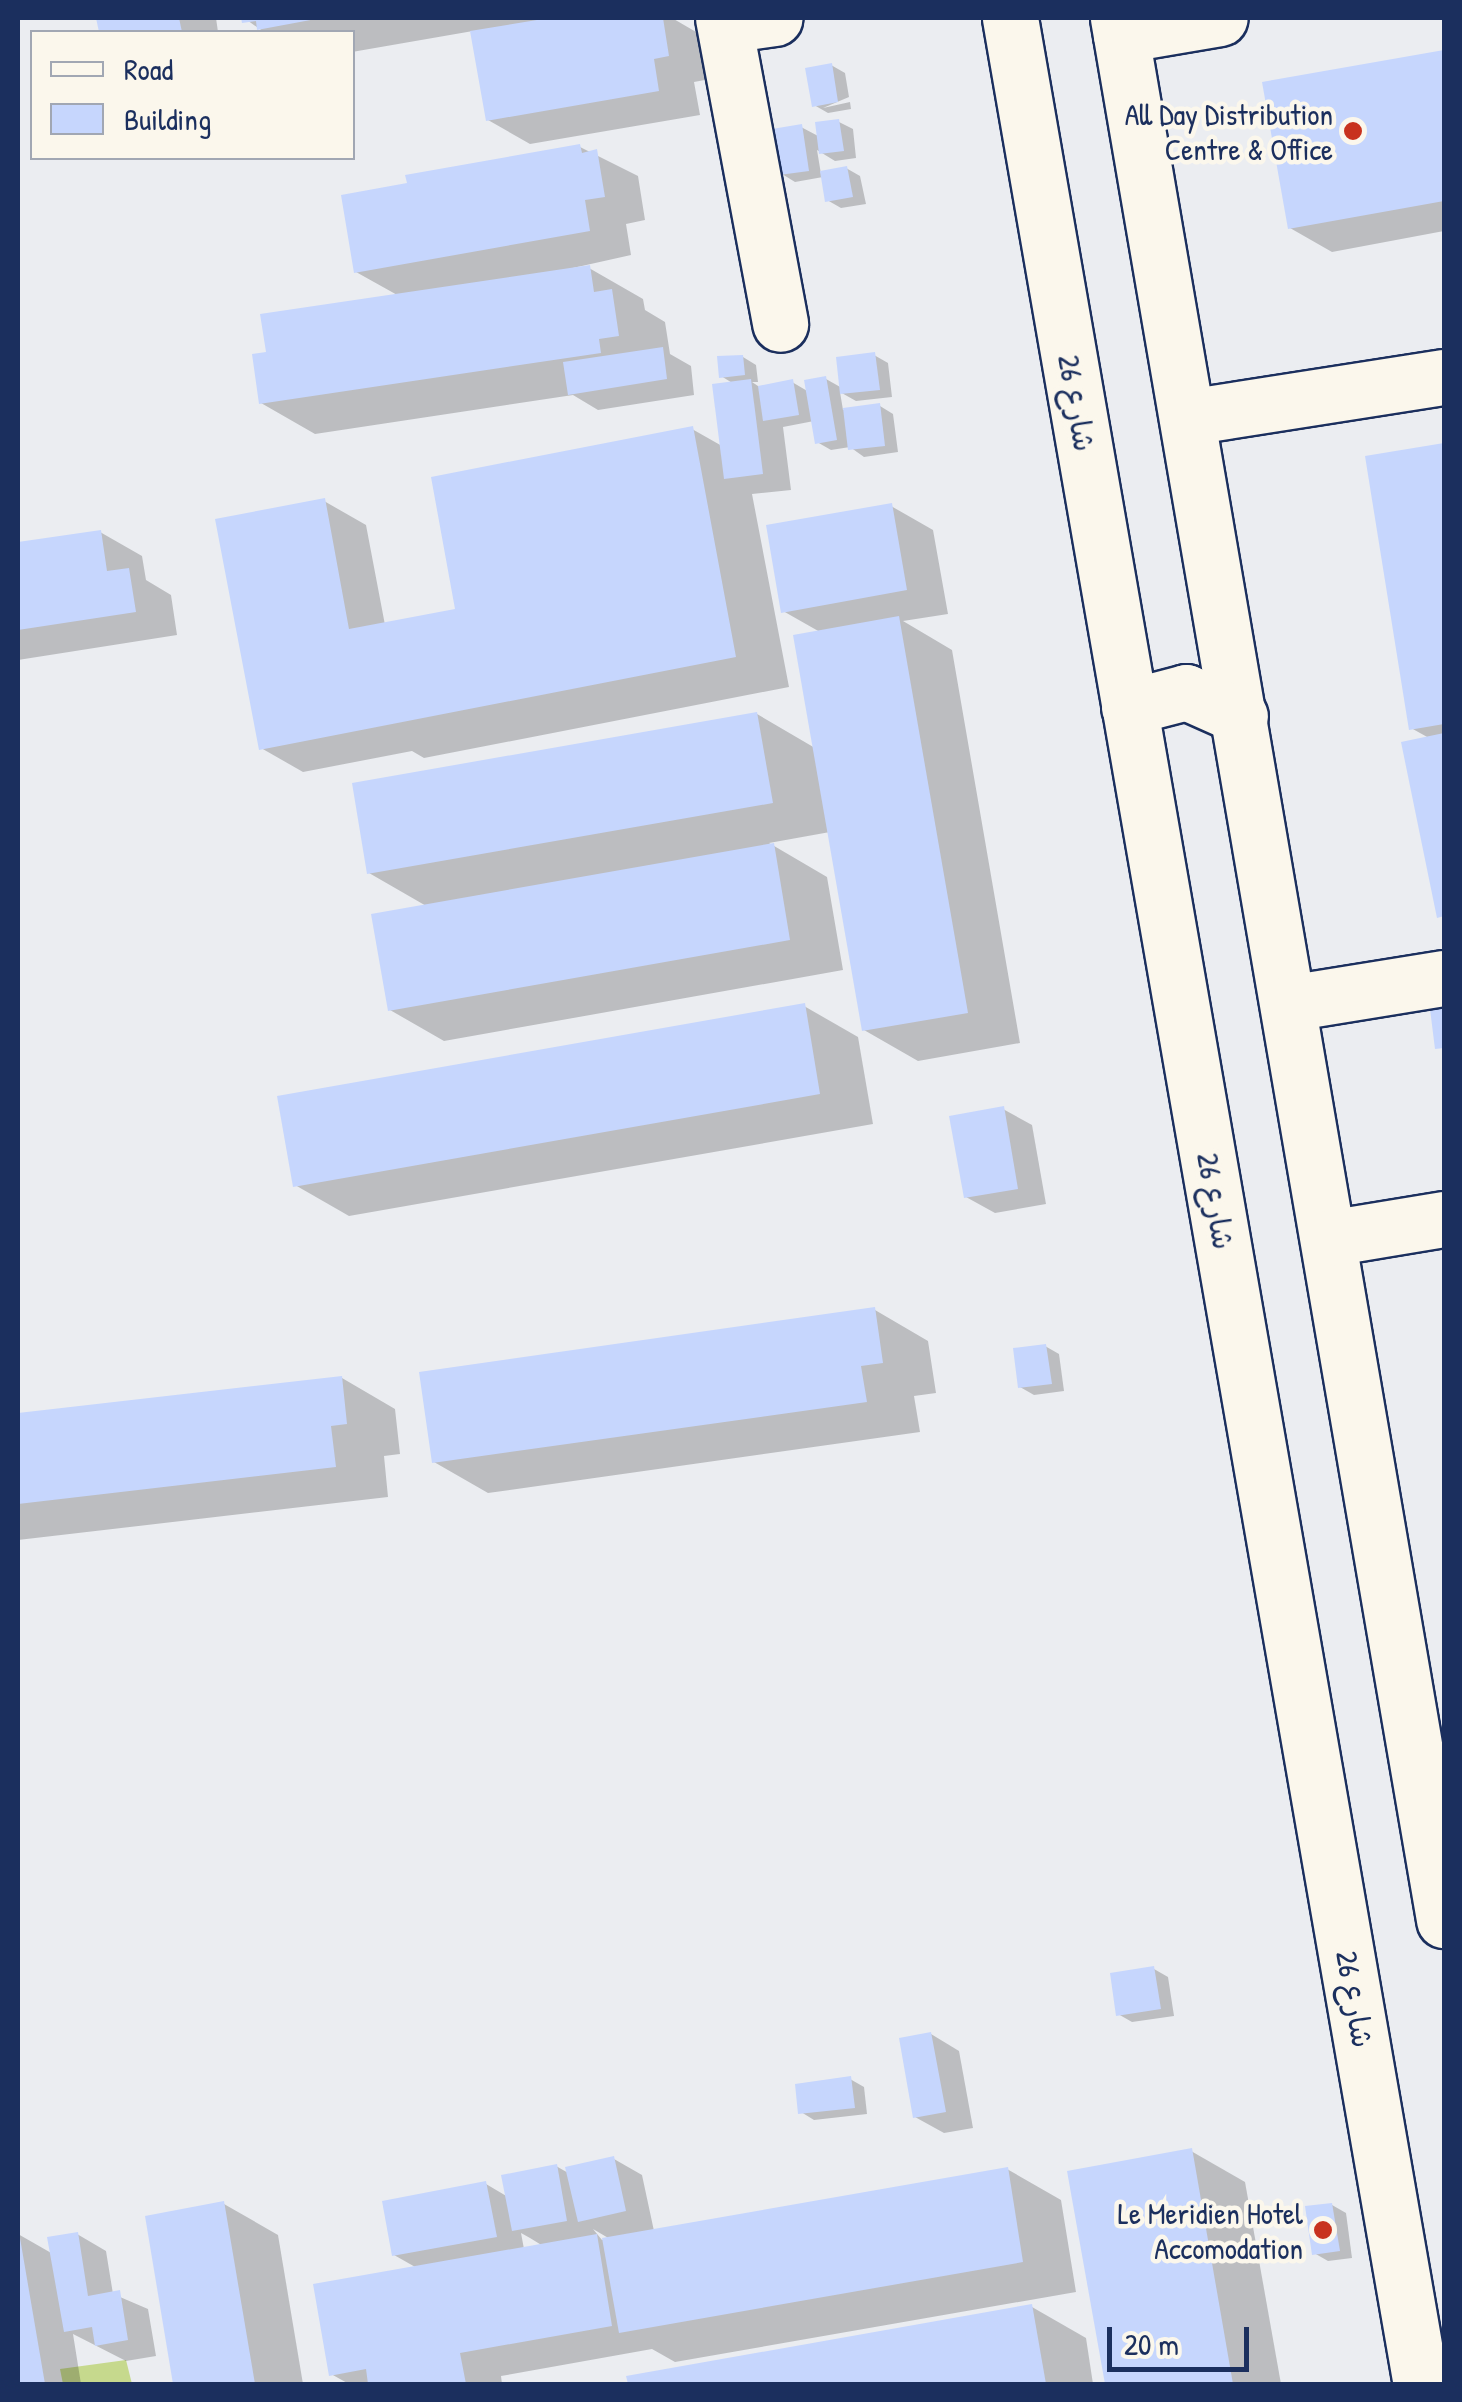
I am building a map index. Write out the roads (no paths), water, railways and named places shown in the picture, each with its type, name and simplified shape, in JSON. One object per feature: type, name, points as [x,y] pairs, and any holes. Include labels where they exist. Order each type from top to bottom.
[{"type":"street","name":"شارع 26","points":[[1010,18],[1422,2384]]},
{"type":"street","points":[[1220,18],[1119,26],[1444,1920]]},
{"type":"street","points":[[741,20],[780,324]]},
{"type":"street","points":[[1188,418],[1444,376]]},
{"type":"street","points":[[1130,706],[1186,692],[1240,716]]},
{"type":"street","points":[[1288,1003],[1444,978]]},
{"type":"street","points":[[1329,1238],[1444,1220]]},
{"type":"place","name":"All Day Distribution Centre & Office","points":[[1353,131]]},
{"type":"place","name":"Le Meridien Hotel Accomodation","points":[[1323,2230]]}]
